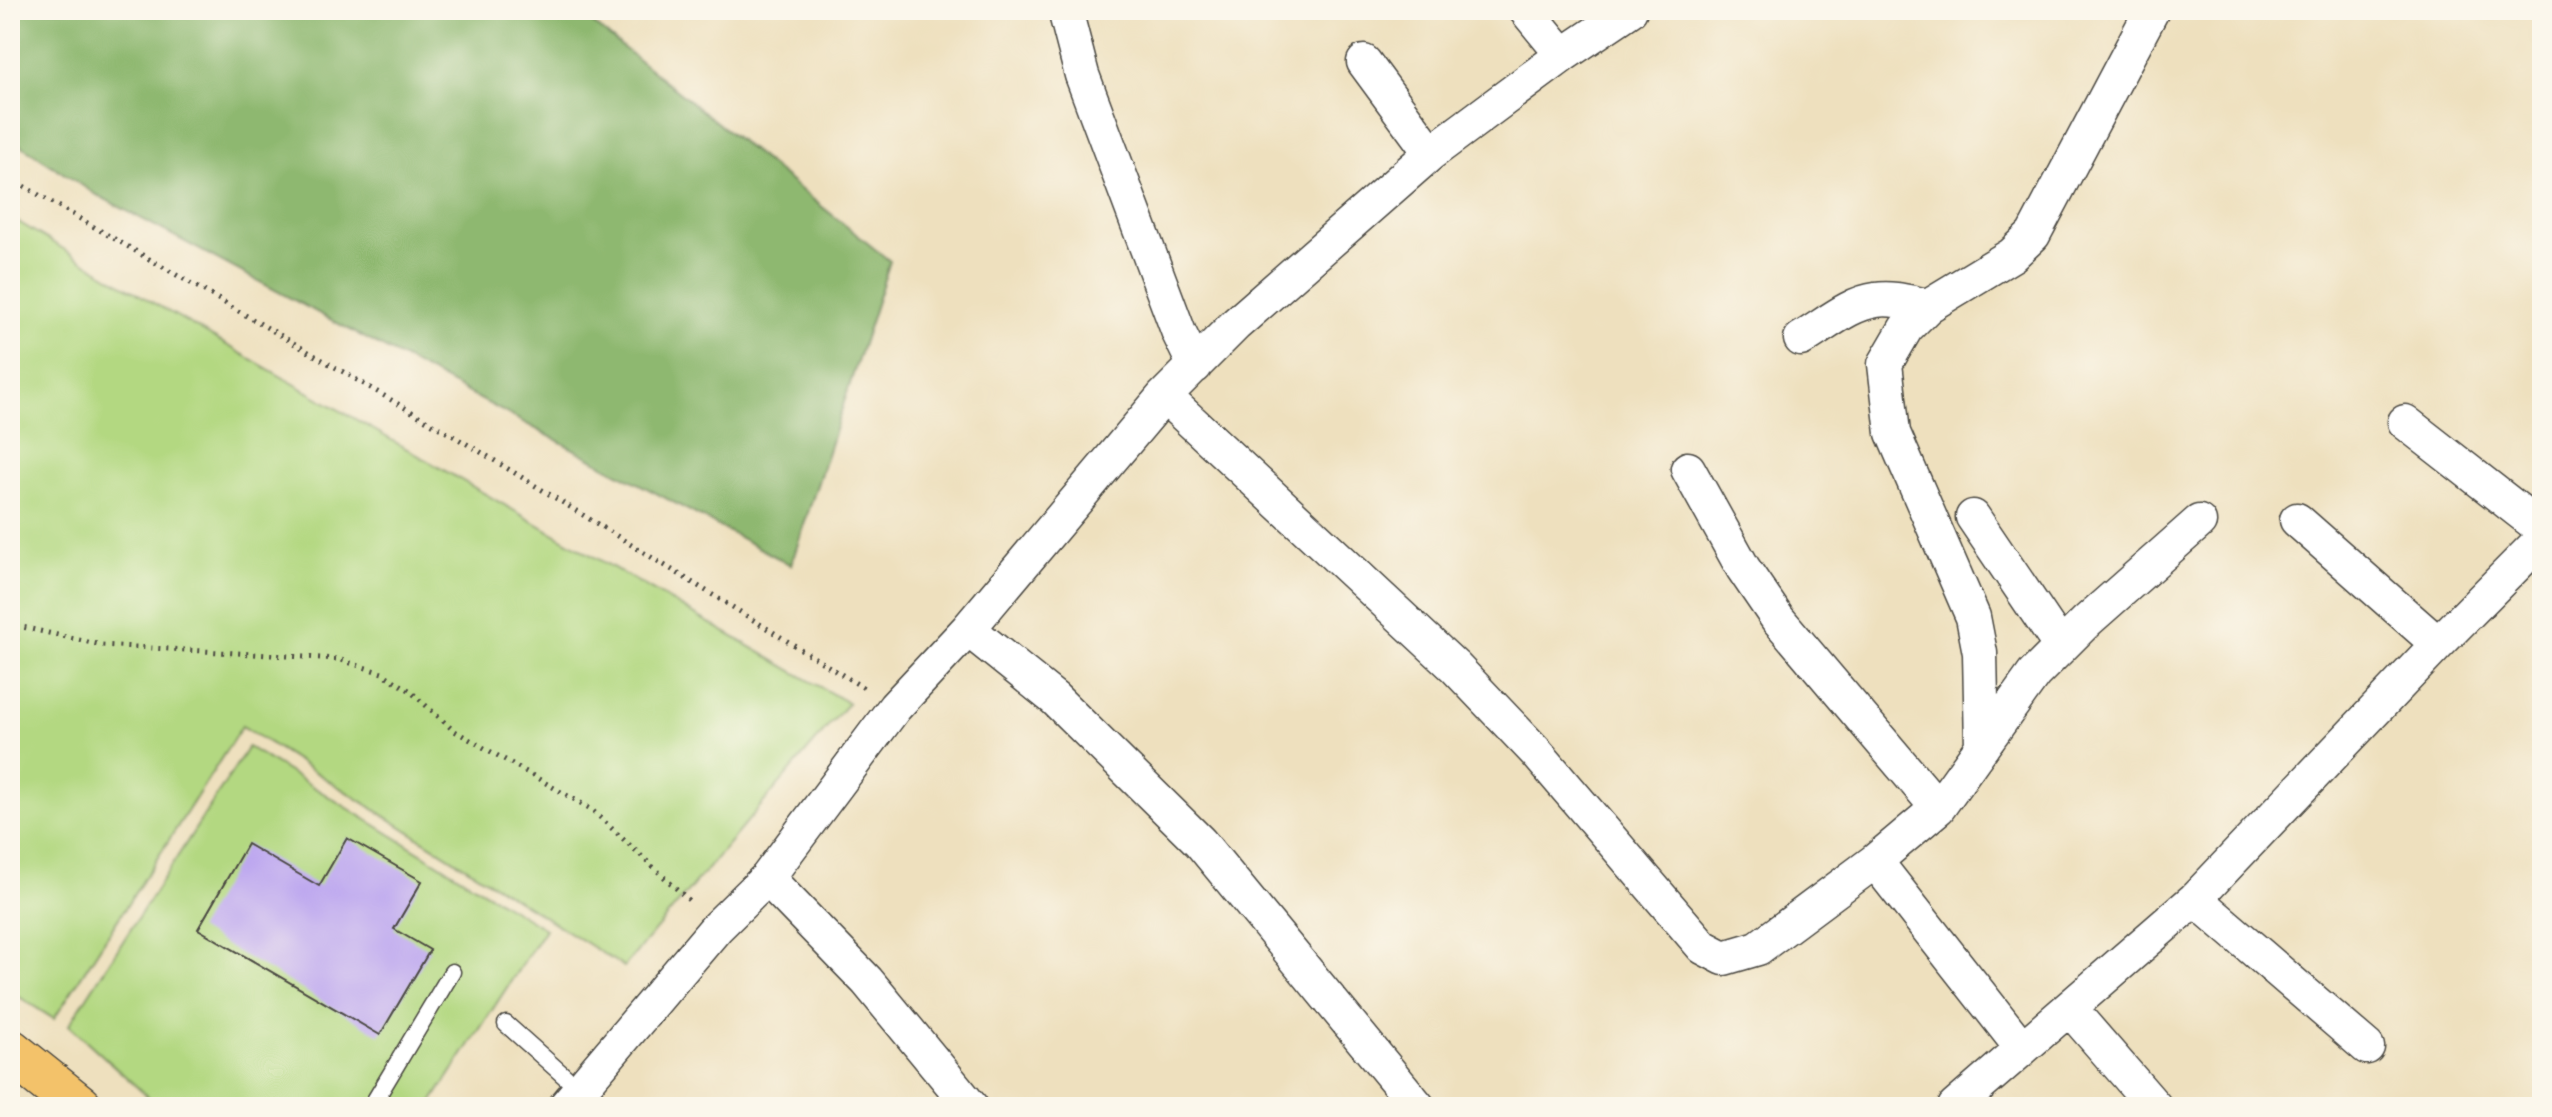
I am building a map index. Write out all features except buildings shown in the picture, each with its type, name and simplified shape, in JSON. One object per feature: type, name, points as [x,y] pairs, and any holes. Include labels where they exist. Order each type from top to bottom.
[{"type":"highway","points":[[10,1051],[80,1107]]},
{"type":"street","points":[[1065,10],[1082,75],[1179,333],[1195,366]]},
{"type":"street","points":[[1526,10],[1563,55]]},
{"type":"street","points":[[572,1098],[717,927],[767,878],[895,707],[968,629],[1164,396],[1317,251],[1431,153],[1563,55],[1630,10]]},
{"type":"street","points":[[1982,747],[1980,653],[1973,617],[1893,433],[1885,364],[1906,328],[1928,306],[2012,255],[2033,235],[2152,10]]},
{"type":"street","points":[[1364,62],[1431,153]]},
{"type":"street","points":[[1801,339],[1860,304],[1877,299],[1895,299],[1928,306]]},
{"type":"street","points":[[1164,396],[1455,667],[1536,752],[1703,947],[1724,958],[1758,948],[1875,861],[1938,808],[2034,674],[2199,522]]},
{"type":"street","points":[[2405,422],[2542,529]]},
{"type":"street","points":[[1688,469],[1743,568],[1777,618],[1938,808]]},
{"type":"street","points":[[1973,517],[2061,647]]},
{"type":"street","points":[[2297,520],[2438,644]]},
{"type":"street","points":[[1955,1107],[2195,899],[2542,539]]},
{"type":"street","points":[[968,629],[1055,699],[1200,842],[1418,1107]]},
{"type":"street","points":[[1875,861],[2021,1047]]},
{"type":"street","points":[[767,878],[867,981],[971,1107]]},
{"type":"street","points":[[2195,899],[2367,1047]]},
{"type":"street","points":[[2070,1009],[2155,1107]]},
{"type":"lane","points":[[371,1107],[452,972]]},
{"type":"lane","points":[[506,1024],[572,1098]]},
{"type":"path","points":[[10,178],[479,451],[895,707]]},
{"type":"path","points":[[10,621],[18,626],[101,645],[338,659],[382,673],[409,690],[453,730],[591,809],[717,927]]},
{"type":"green space","points":[[10,10],[576,10],[890,261],[791,565],[95,194],[10,138]]},
{"type":"green space","points":[[10,217],[848,703],[624,967],[242,726],[54,1019],[10,991]]},
{"type":"green space","points":[[248,747],[545,929],[429,1107],[159,1107],[69,1025]]}]
